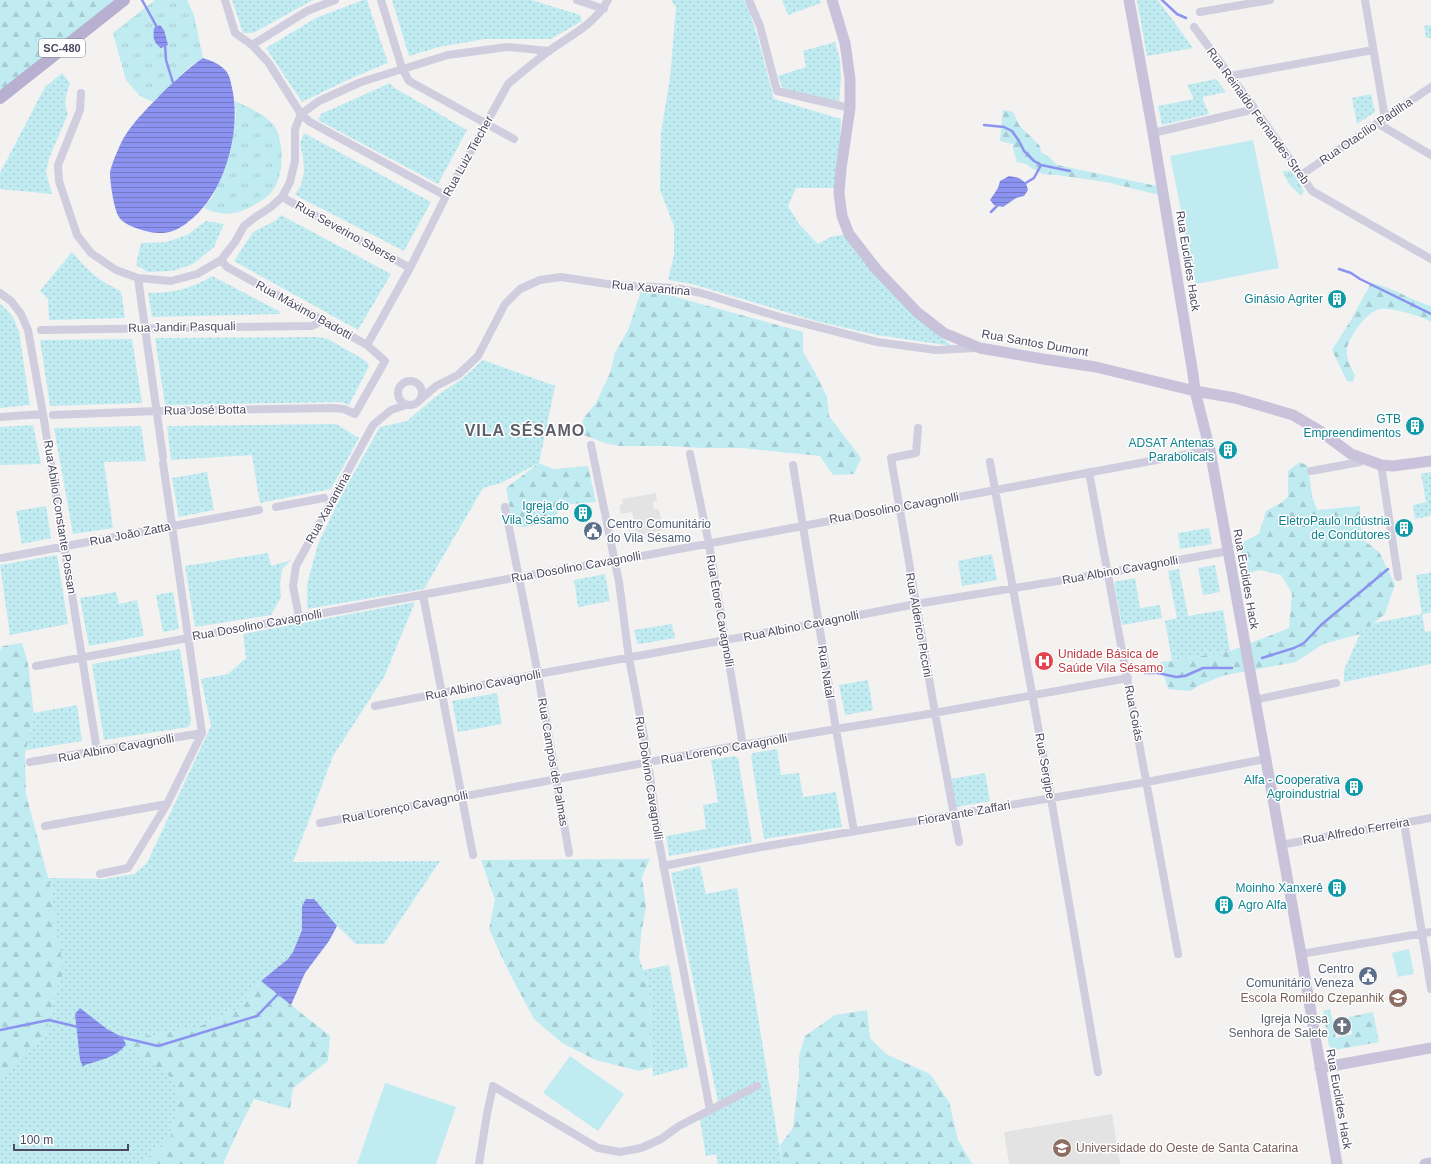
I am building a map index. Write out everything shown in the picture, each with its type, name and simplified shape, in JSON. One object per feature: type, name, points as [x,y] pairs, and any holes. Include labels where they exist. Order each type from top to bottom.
[{"type":"main road","name":"SC-480","points":[[0,98],[124,0]]},
{"type":"main road","name":"Rua Santos Dumont","points":[[832,0],[847,53],[850,79],[850,108],[839,193],[842,216],[849,234],[877,270],[917,312],[944,333],[980,348],[1043,360],[1096,367],[1195,391],[1234,398],[1293,415],[1320,430],[1351,454],[1381,465],[1393,466],[1431,461]]},
{"type":"main road","name":"Rua Euclides Hack","points":[[1128,0],[1153,133],[1194,374],[1195,391],[1210,450],[1280,845],[1301,954],[1337,1164]]},
{"type":"main road","points":[[1320,1068],[1431,1048]]},
{"type":"main road","points":[[1425,1164],[1431,1163]]},
{"type":"street","points":[[225,0],[235,33],[252,46],[268,62],[301,114],[310,122],[446,196]]},
{"type":"street","points":[[252,46],[307,11],[335,0]]},
{"type":"street","points":[[381,0],[402,68],[409,81],[514,138]]},
{"type":"street","points":[[577,0],[604,8]]},
{"type":"street","name":"Rua Luiz Tiecher","points":[[367,345],[410,268],[446,196],[508,84],[549,51],[590,23],[604,8],[608,0]]},
{"type":"street","points":[[749,0],[760,26],[777,91],[850,108]]},
{"type":"street","points":[[1200,12],[1270,0]]},
{"type":"street","points":[[1364,0],[1385,118]]},
{"type":"street","name":"Rua Reinaldo Fernandes Streb","points":[[1194,27],[1255,109],[1312,191],[1431,260]]},
{"type":"street","points":[[81,93],[80,110],[58,165],[59,181],[77,235],[91,253],[116,270],[138,278],[171,281],[197,274],[222,260],[244,226],[271,207],[282,197],[290,182],[295,161],[295,129],[301,114],[319,101],[361,82],[402,68],[448,55],[507,47],[549,51]]},
{"type":"street","points":[[1230,76],[1373,50]]},
{"type":"street","name":"Rua Otacílio Padilha","points":[[1301,175],[1431,87]]},
{"type":"street","points":[[1153,133],[1255,109]]},
{"type":"street","points":[[1377,123],[1431,154]]},
{"type":"street","name":"Rua Severino Sberse","points":[[282,197],[410,268]]},
{"type":"street","name":"Rua Máximo Badotti","points":[[222,260],[227,267],[367,345],[385,361],[355,414]]},
{"type":"street","name":"Rua Xavantina","points":[[421,399],[436,386],[458,375],[478,356],[505,304],[520,289],[540,280],[561,277],[614,285],[676,288],[701,293],[783,318],[877,342],[936,350],[980,348]]},
{"type":"street","points":[[100,874],[128,868],[167,804],[202,733],[138,278]]},
{"type":"street","name":"Rua Abilio Constante Possan","points":[[0,293],[11,301],[21,314],[28,330],[65,546],[97,751]]},
{"type":"street","name":"Rua Jandir Pasquali","points":[[41,330],[312,326],[322,321]]},
{"type":"street","points":[[391,410],[398,394],[399,387],[406,382],[414,381],[418,384],[436,386]]},
{"type":"street","points":[[391,410],[406,405],[413,405],[419,402],[422,391],[418,384]]},
{"type":"street","points":[[398,394],[400,400],[406,405]]},
{"type":"street","name":"Rua José Botta","points":[[53,415],[156,411],[334,408],[344,409],[355,414]]},
{"type":"street","name":"Rua Xavantina","points":[[299,617],[293,586],[296,566],[373,425],[391,410]]},
{"type":"street","points":[[0,417],[43,414]]},
{"type":"street","name":"Rua Alderico Piccini","points":[[918,428],[916,453],[891,458],[959,842]]},
{"type":"street","name":"Rua Dolvino Cavagnolli","points":[[591,445],[615,561],[629,658],[648,764],[663,866],[710,1110]]},
{"type":"street","name":"Rua Dosolino Cavagnolli","points":[[36,666],[299,617],[423,596],[519,577],[709,544],[802,525],[1210,450]]},
{"type":"street","name":"Rua Étore Cavagnolli","points":[[690,454],[709,544],[743,746]]},
{"type":"street","points":[[1311,471],[1360,462],[1363,458]]},
{"type":"street","name":"Rua Sergipe","points":[[990,462],[1098,1072]]},
{"type":"street","name":"Rua Natal","points":[[793,465],[854,831]]},
{"type":"street","points":[[1381,465],[1398,577]]},
{"type":"street","name":"Rua Goiás","points":[[1089,472],[1178,954]]},
{"type":"street","points":[[276,507],[324,498]]},
{"type":"street","name":"Rua Campos de Palmas","points":[[505,507],[538,674],[569,853]]},
{"type":"street","name":"Rua João Zatta","points":[[2,558],[259,510]]},
{"type":"street","name":"Rua Albino Cavagnolli","points":[[375,706],[538,674],[725,641],[916,604],[1013,589],[1228,551]]},
{"type":"street","points":[[423,596],[473,856]]},
{"type":"street","name":"Rua Lorenço Cavagnolli","points":[[320,823],[836,729],[935,713],[1128,678]]},
{"type":"street","points":[[1254,700],[1336,683]]},
{"type":"street","name":"Rua Albino Cavagnolli","points":[[30,762],[202,733]]},
{"type":"street","name":"Fioravante Zaffari","points":[[663,866],[761,847],[1147,782],[1265,759]]},
{"type":"street","points":[[46,826],[167,804]]},
{"type":"street","name":"Rua Alfredo Ferreira","points":[[1280,845],[1431,818]]},
{"type":"street","points":[[1404,822],[1431,989]]},
{"type":"street","points":[[1301,954],[1431,932]]},
{"type":"street","points":[[479,1164],[486,1114],[493,1086],[598,1148],[620,1152],[641,1148],[661,1139],[679,1126],[757,1086]]},
{"type":"shaded area","points":[[656,493],[657,501],[653,502],[654,509],[659,509],[663,530],[654,532],[655,537],[646,539],[645,534],[636,536],[632,512],[621,514],[619,505],[623,504],[622,499]]},
{"type":"shaded area","name":"Universidade do Oeste de Santa Catarina","points":[[1112,1114],[1120,1164],[1009,1164],[1004,1132]]},
{"type":"green space","points":[[0,0],[115,0],[0,91]]},
{"type":"green space","points":[[155,0],[187,0],[194,15],[203,58],[189,67],[153,102],[140,96],[126,80],[113,33]]},
{"type":"green space","points":[[232,0],[313,0],[253,33],[243,33]]},
{"type":"green space","points":[[363,0],[367,0],[388,63],[354,77],[302,102],[266,48],[316,18]]},
{"type":"green space","points":[[392,0],[531,0],[580,15],[582,21],[551,39],[485,39],[439,47],[409,56]]},
{"type":"green space","points":[[671,0],[744,0],[747,4],[757,35],[774,99],[841,119],[839,169],[834,188],[796,188],[788,206],[799,224],[818,244],[833,236],[846,235],[914,315],[952,346],[877,335],[816,321],[692,284],[668,280],[674,255],[674,226],[660,190],[661,133],[670,78],[676,7]]},
{"type":"green space","points":[[782,0],[820,0],[821,3],[788,15]]},
{"type":"green space","points":[[1137,0],[1158,0],[1193,48],[1147,56]]},
{"type":"green space","points":[[1431,25],[1431,38],[1426,38],[1424,26]]},
{"type":"green space","points":[[835,42],[840,60],[841,79],[839,103],[783,89],[778,76],[806,67],[803,51]]},
{"type":"green space","points":[[62,73],[70,83],[65,103],[68,114],[49,158],[46,173],[52,194],[0,189],[0,173],[45,87]]},
{"type":"green space","points":[[1216,79],[1226,92],[1202,97],[1209,114],[1162,125],[1158,106],[1194,99],[1187,85]]},
{"type":"green space","points":[[390,83],[393,87],[467,130],[438,184],[318,120],[321,114]]},
{"type":"green space","points":[[1371,94],[1375,112],[1357,124],[1352,98]]},
{"type":"green space","points":[[235,101],[259,113],[274,125],[281,146],[282,159],[279,178],[269,195],[239,212],[225,214],[204,208],[213,196],[230,150],[236,117]]},
{"type":"green space","points":[[1003,110],[1013,112],[1019,125],[1040,146],[1041,152],[1057,165],[1157,186],[1159,195],[1106,182],[1043,174],[1026,164],[1017,162],[1013,144],[1000,141]]},
{"type":"green space","points":[[304,133],[431,202],[404,251],[295,195],[301,185],[304,172],[300,144]]},
{"type":"green space","points":[[1253,140],[1279,268],[1196,284],[1170,156]]},
{"type":"green space","points":[[1282,171],[1292,171],[1304,191],[1301,196],[1289,184]]},
{"type":"green space","points":[[281,215],[391,274],[358,330],[234,261],[253,232],[275,221]]},
{"type":"green space","points":[[206,221],[224,224],[214,247],[193,264],[172,271],[148,272],[136,265],[141,243],[167,242],[187,235]]},
{"type":"green space","points":[[72,252],[94,275],[121,291],[125,318],[49,320],[48,299],[40,291]]},
{"type":"green space","points":[[212,276],[279,311],[280,314],[152,317],[148,293],[182,289],[197,284]]},
{"type":"green space","points":[[1371,283],[1387,287],[1431,306],[1431,322],[1414,315],[1391,309],[1380,309],[1370,314],[1355,331],[1347,348],[1350,365],[1355,375],[1353,382],[1347,381],[1332,350],[1351,320]]},
{"type":"green space","points":[[641,291],[661,293],[803,332],[803,352],[827,397],[829,416],[861,458],[854,474],[833,475],[820,456],[742,448],[619,446],[605,443],[581,434],[583,419],[596,403],[610,373],[615,353],[629,328]]},
{"type":"green space","points":[[0,304],[13,317],[19,332],[30,405],[0,408]]},
{"type":"green space","points":[[317,337],[328,339],[366,361],[369,366],[349,405],[341,402],[165,405],[155,338]]},
{"type":"green space","points":[[132,339],[142,403],[50,406],[40,340]]},
{"type":"green space","points":[[483,360],[555,386],[539,463],[501,483],[483,488],[424,589],[307,609],[307,584],[318,544],[342,494],[380,427],[407,421],[435,397],[463,378]]},
{"type":"green space","points":[[336,424],[359,438],[331,489],[260,503],[252,455],[171,460],[167,426]]},
{"type":"green space","points":[[33,425],[41,464],[0,465],[0,427]]},
{"type":"green space","points":[[141,426],[146,461],[104,462],[113,528],[73,534],[54,428]]},
{"type":"green space","points":[[1300,462],[1308,466],[1312,496],[1317,510],[1360,506],[1360,525],[1365,541],[1379,552],[1395,584],[1385,614],[1360,634],[1323,644],[1296,662],[1225,675],[1200,685],[1190,691],[1168,689],[1160,662],[1230,651],[1289,628],[1292,593],[1281,575],[1260,570],[1245,574],[1239,544],[1259,534],[1266,511],[1281,503],[1288,497],[1288,471]]},
{"type":"green space","points":[[539,463],[553,469],[588,466],[596,502],[571,504],[561,508],[552,521],[524,527],[513,526],[506,488]]},
{"type":"green space","points":[[207,472],[214,510],[179,517],[172,478]]},
{"type":"green space","points":[[1431,472],[1431,516],[1415,519],[1413,505],[1426,502],[1421,474]]},
{"type":"green space","points":[[46,506],[51,538],[22,544],[16,511]]},
{"type":"green space","points":[[1209,528],[1212,544],[1180,549],[1178,533]]},
{"type":"green space","points":[[268,553],[271,566],[291,560],[282,569],[280,584],[281,597],[271,615],[195,627],[185,566]]},
{"type":"green space","points":[[992,554],[997,580],[962,586],[958,561]]},
{"type":"green space","points":[[57,555],[68,624],[10,635],[0,565]]},
{"type":"green space","points":[[1215,565],[1220,592],[1203,595],[1198,568]]},
{"type":"green space","points":[[1179,569],[1188,616],[1223,610],[1230,651],[1172,661],[1165,621],[1177,618],[1168,571]]},
{"type":"green space","points":[[1431,573],[1431,613],[1422,614],[1416,575]]},
{"type":"green space","points":[[605,574],[610,601],[578,607],[574,580]]},
{"type":"green space","points":[[1135,578],[1140,608],[1160,605],[1162,618],[1122,625],[1114,582]]},
{"type":"green space","points":[[116,592],[119,604],[137,600],[144,636],[89,646],[80,598]]},
{"type":"green space","points":[[173,592],[179,629],[163,632],[156,595]]},
{"type":"green space","points":[[415,602],[384,677],[333,756],[293,862],[440,861],[384,944],[356,944],[337,926],[302,906],[302,930],[293,952],[288,959],[261,981],[236,1010],[200,1026],[155,1035],[122,1037],[126,1044],[177,1081],[179,1105],[170,1138],[141,1164],[0,1164],[0,1080],[26,1050],[45,1037],[56,990],[62,976],[51,889],[48,878],[104,879],[134,874],[147,863],[211,726],[201,679],[228,674],[246,658],[243,634]]},
{"type":"green space","points":[[1422,614],[1425,632],[1431,631],[1431,664],[1344,682],[1344,670],[1360,634],[1374,623]]},
{"type":"green space","points":[[672,624],[675,638],[639,644],[637,643],[634,630]]},
{"type":"green space","points":[[22,643],[28,664],[34,716],[25,754],[26,794],[51,889],[62,961],[62,976],[56,990],[45,1037],[32,1045],[0,1080],[0,650],[3,646]]},
{"type":"green space","points":[[180,649],[191,721],[189,727],[104,740],[92,664]]},
{"type":"green space","points":[[868,680],[873,710],[845,715],[839,685]]},
{"type":"green space","points":[[497,693],[502,724],[458,732],[452,701]]},
{"type":"green space","points":[[77,705],[82,741],[26,750],[34,713]]},
{"type":"green space","points":[[777,749],[781,775],[799,773],[803,797],[836,792],[842,827],[764,839],[751,756],[753,753]]},
{"type":"green space","points":[[735,756],[738,758],[752,842],[669,856],[666,836],[706,829],[703,805],[718,802],[711,760]]},
{"type":"green space","points":[[985,773],[990,801],[956,807],[951,779]]},
{"type":"green space","points":[[650,859],[642,877],[646,907],[641,934],[639,958],[647,981],[651,1004],[650,1034],[652,1067],[639,1071],[596,1060],[562,1043],[534,1019],[507,968],[489,929],[495,900],[481,860]]},
{"type":"green space","points":[[700,866],[706,894],[737,888],[782,1164],[718,1164],[716,1154],[706,1156],[700,1120],[719,1107],[671,873]]},
{"type":"green space","points":[[1409,949],[1414,974],[1398,977],[1392,953]]},
{"type":"green space","points":[[669,965],[688,1067],[653,1076],[650,1034],[651,1004],[647,981],[643,970]]},
{"type":"green space","points":[[261,981],[330,1036],[328,1061],[293,1088],[290,1109],[254,1099],[223,1164],[141,1164],[170,1138],[179,1105],[177,1082],[126,1044],[122,1037],[155,1035],[200,1026],[236,1010]]},
{"type":"green space","points":[[1330,1009],[1336,1038],[1352,1034],[1349,1017],[1373,1012],[1379,1042],[1335,1050],[1329,1046],[1323,1011]]},
{"type":"green space","points":[[867,1010],[870,1038],[886,1054],[930,1074],[949,1102],[958,1140],[972,1164],[782,1164],[780,1145],[793,1128],[799,1075],[799,1056],[805,1036],[835,1015]]},
{"type":"green space","points":[[570,1056],[624,1094],[598,1131],[543,1093]]},
{"type":"green space","points":[[385,1083],[456,1107],[436,1164],[357,1164]]},
{"type":"water","points":[[160,25],[164,30],[168,45],[161,48],[154,40],[154,28]]},
{"type":"water","points":[[203,58],[218,65],[227,73],[231,84],[234,105],[232,142],[220,180],[201,211],[180,228],[170,232],[158,233],[133,227],[122,221],[117,213],[114,202],[110,173],[115,156],[132,125],[166,89],[188,69]]},
{"type":"water","points":[[1009,176],[1019,178],[1026,183],[1028,190],[1024,196],[1016,198],[1003,207],[994,205],[990,200],[998,188],[1000,181]]},
{"type":"water","points":[[306,899],[314,899],[337,926],[329,941],[305,973],[291,1005],[261,981],[288,959],[293,952],[302,930],[302,906]]},
{"type":"water","points":[[80,1008],[107,1029],[122,1037],[126,1044],[113,1055],[83,1067],[80,1060],[75,1014]]},
{"type":"waterway","points":[[142,0],[158,29]]},
{"type":"waterway","points":[[1162,0],[1177,14],[1186,18]]},
{"type":"waterway","points":[[165,44],[166,60],[174,86]]},
{"type":"waterway","points":[[984,125],[1004,127],[1012,131],[1024,151],[1034,161],[1041,165],[1070,171]]},
{"type":"waterway","points":[[1024,184],[1034,178],[1041,165]]},
{"type":"waterway","points":[[991,212],[999,204]]},
{"type":"waterway","points":[[1339,269],[1351,273],[1360,279],[1431,314]]},
{"type":"waterway","points":[[1262,658],[1294,648],[1304,643],[1321,625],[1388,569]]},
{"type":"waterway","points":[[1145,673],[1158,673],[1176,677],[1185,676],[1203,668],[1232,668]]},
{"type":"waterway","points":[[120,1037],[158,1046],[257,1016],[279,993]]},
{"type":"waterway","points":[[0,1030],[49,1020],[78,1027]]},
{"type":"place","name":"Ginásio Agriter","points":[[1337,299]]},
{"type":"place","name":"GTB Empreendimentos","points":[[1415,426]]},
{"type":"place","name":"ADSAT Antenas Parabolicals","points":[[1228,450]]},
{"type":"place","name":"Igreja do Vila Sésamo","points":[[583,513]]},
{"type":"place","name":"EletroPaulo Indústria de Condutores","points":[[1404,528]]},
{"type":"place","name":"Centro Comunitário do Vila Sésamo","points":[[593,531]]},
{"type":"place","name":"Unidade Básica de Saúde Vila Sésamo","points":[[1044,661]]},
{"type":"place","name":"Alfa - Cooperativa Agroindustrial","points":[[1354,787]]},
{"type":"place","name":"Moinho Xanxerê","points":[[1337,888]]},
{"type":"place","name":"Agro Alfa","points":[[1224,905]]},
{"type":"place","name":"Centro Comunitário Veneza","points":[[1368,976]]},
{"type":"place","name":"Escola Romildo Czepanhik","points":[[1398,998]]},
{"type":"place","name":"Igreja Nossa Senhora de Salete","points":[[1342,1026]]},
{"type":"place","name":"Universidade do Oeste de Santa Catarina","points":[[1062,1148]]},
{"type":"district","name":"VILA SÉSAMO","points":[[525,430]]}]
